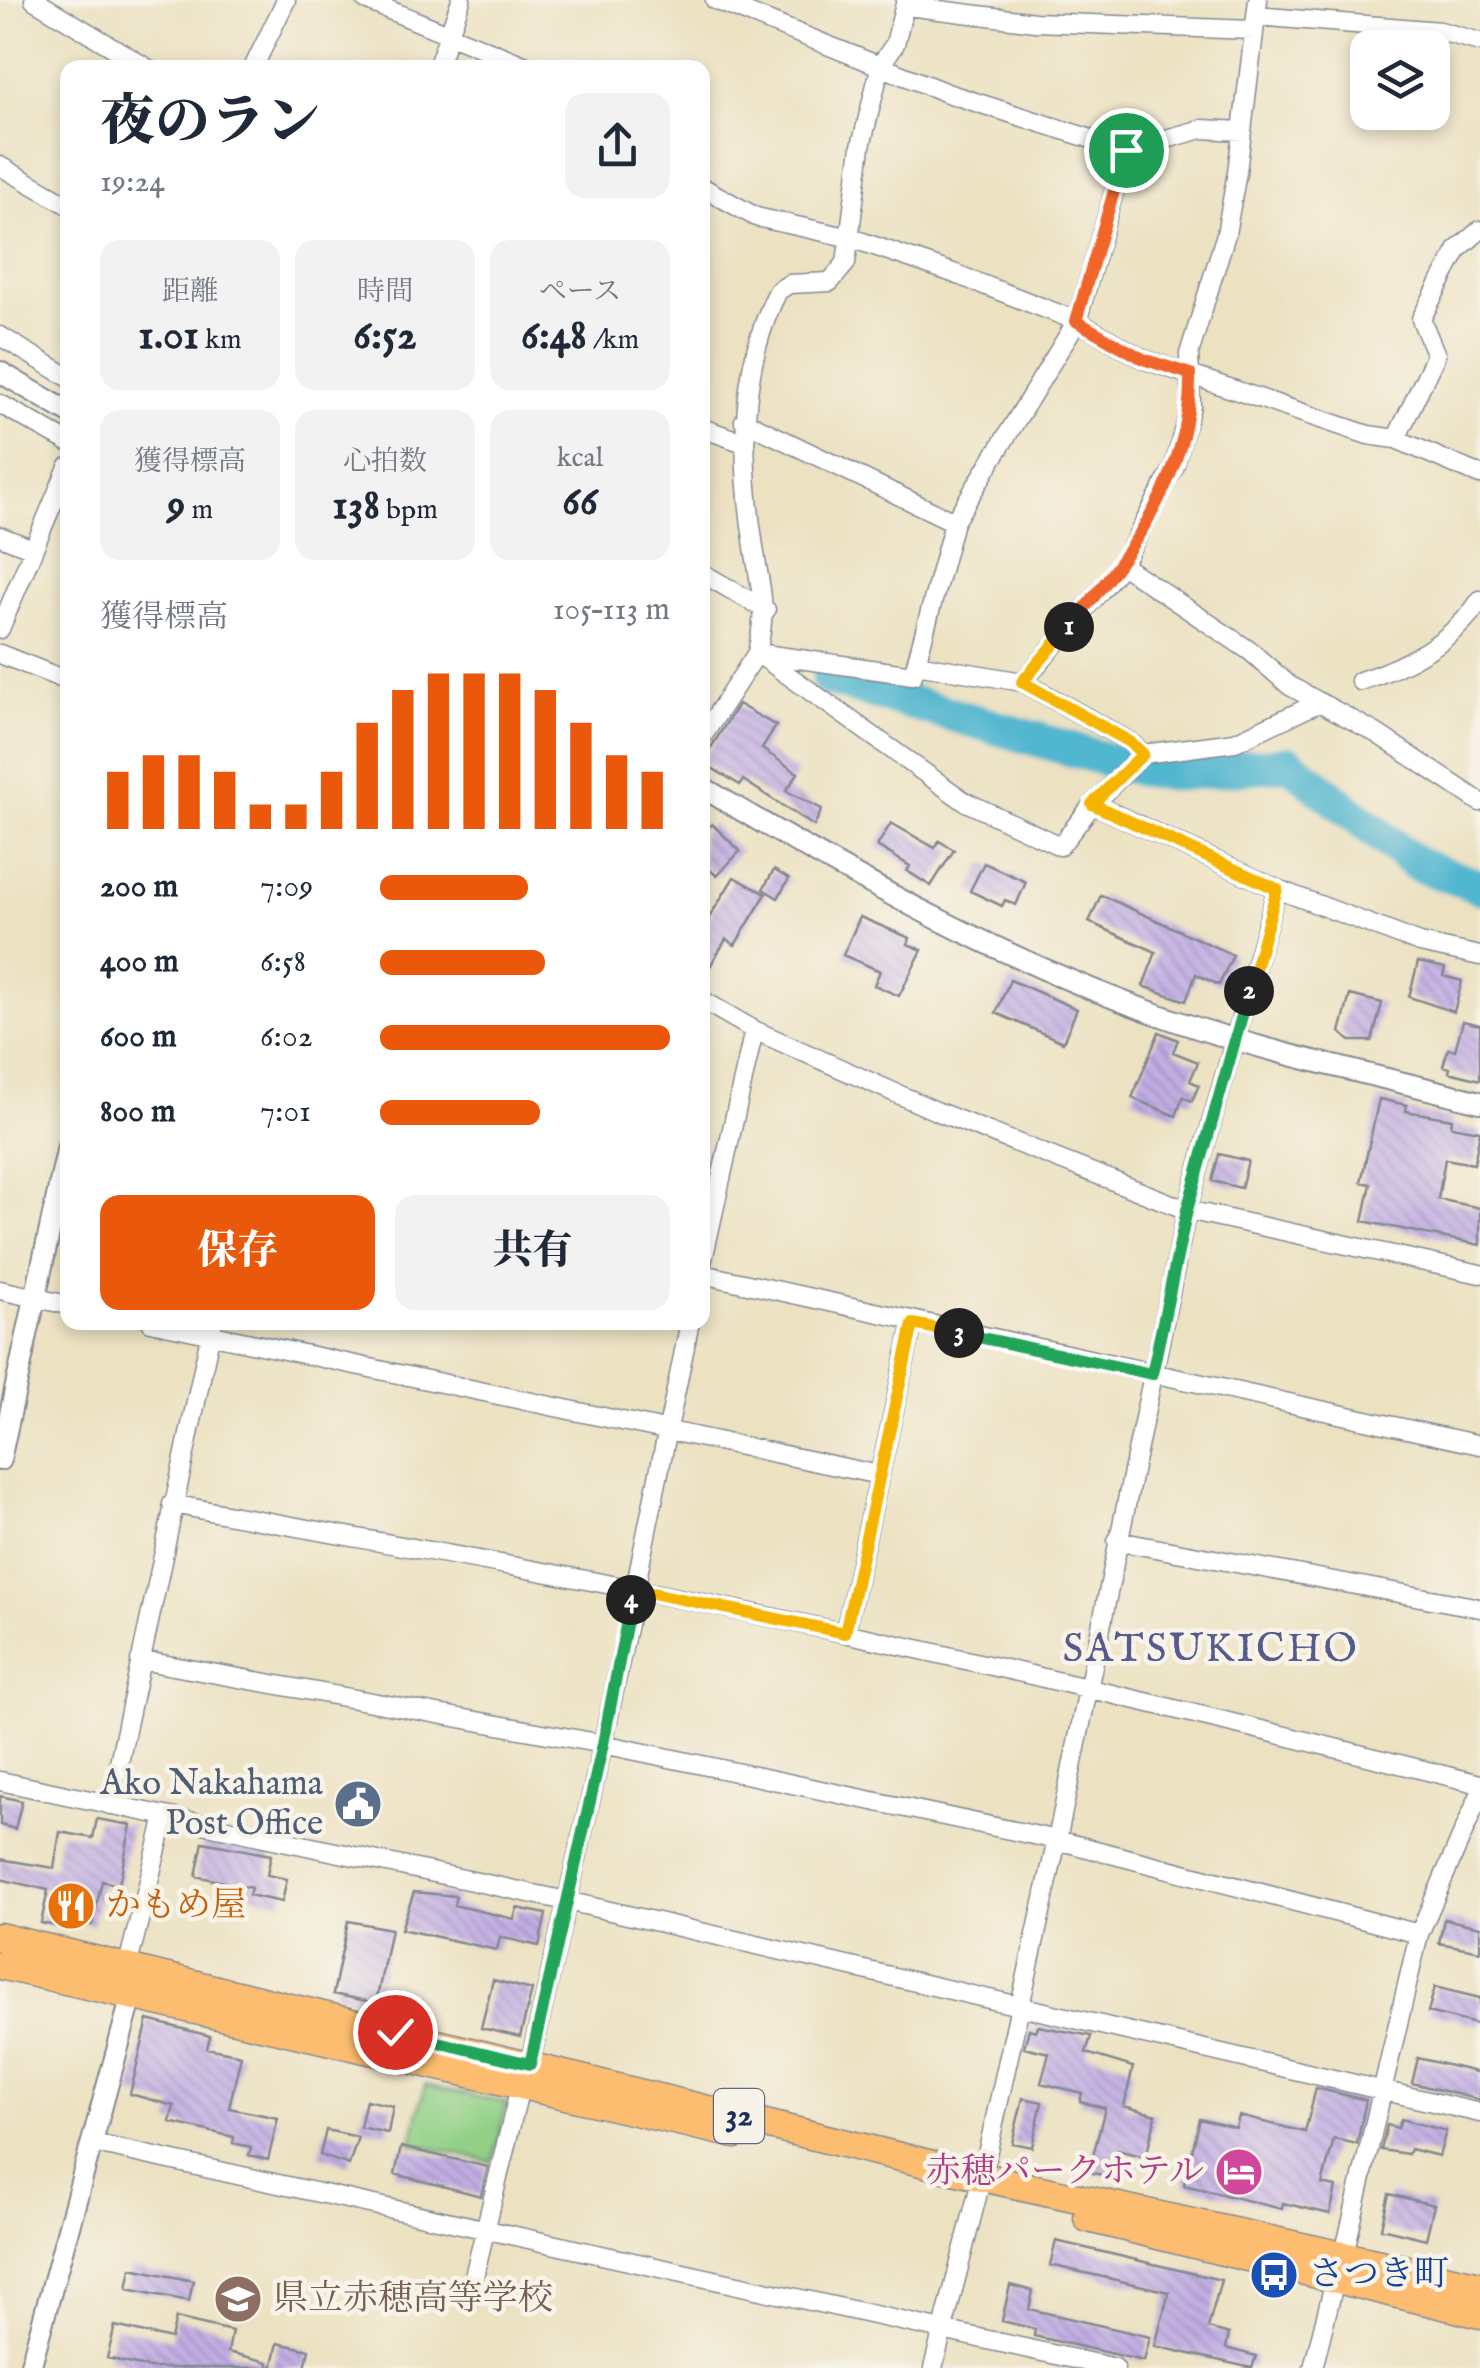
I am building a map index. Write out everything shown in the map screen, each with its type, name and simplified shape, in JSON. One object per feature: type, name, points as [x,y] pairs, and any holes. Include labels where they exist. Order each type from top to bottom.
[{"type":"main road","name":"32","points":[[0,1938],[525,2073],[980,2184],[1340,2265],[1480,2286]]},
{"type":"main road","name":"32","points":[[0,1965],[132,1996],[525,2073]]},
{"type":"main road","name":"32","points":[[1340,2265],[1480,2314]]},
{"type":"street","points":[[34,0],[135,60]]},
{"type":"street","points":[[257,60],[286,0]]},
{"type":"street","points":[[365,0],[511,60]]},
{"type":"street","points":[[441,60],[461,0]]},
{"type":"street","points":[[715,0],[947,94],[1126,150],[1202,129],[1242,131]]},
{"type":"street","points":[[710,725],[757,653],[766,610],[754,547],[744,444],[752,370],[778,291],[789,284],[830,282],[846,263],[861,146],[880,64],[894,44],[907,3],[1034,22],[1256,16],[1440,32],[1480,42]]},
{"type":"street","points":[[1022,682],[1122,565],[1174,466],[1191,406],[1188,354],[1226,234],[1256,16]]},
{"type":"street","points":[[757,653],[913,676],[954,522],[1076,321],[1126,150]]},
{"type":"street","points":[[0,166],[60,201]]},
{"type":"street","points":[[710,192],[756,217],[850,238],[1076,321],[1143,359],[1368,435],[1396,438],[1480,476]]},
{"type":"street","points":[[1396,438],[1436,354],[1420,319],[1458,249],[1480,230]]},
{"type":"street","points":[[0,336],[60,372]]},
{"type":"street","points":[[0,372],[60,407]]},
{"type":"street","points":[[0,404],[60,438]]},
{"type":"street","points":[[744,421],[954,522]]},
{"type":"street","points":[[710,431],[744,444]]},
{"type":"street","points":[[0,629],[60,485]]},
{"type":"street","points":[[0,536],[33,549]]},
{"type":"street","points":[[1122,565],[1250,651],[1318,703],[1376,733],[1480,802]]},
{"type":"street","points":[[710,578],[766,610]]},
{"type":"street","points":[[1360,680],[1386,673],[1464,626],[1480,600]]},
{"type":"street","points":[[757,653],[964,801],[1060,846],[1092,804],[1143,754],[1235,742],[1318,703]]},
{"type":"street","points":[[0,654],[60,678]]},
{"type":"street","points":[[916,664],[1022,682],[1130,742],[1143,754]]},
{"type":"street","points":[[710,792],[939,923],[1079,985],[1236,1038],[1480,1102]]},
{"type":"street","points":[[1092,804],[1277,889],[1420,942],[1480,956]]},
{"type":"street","points":[[933,2368],[980,2184],[1057,1840],[1187,1210],[1277,889]]},
{"type":"street","points":[[710,1005],[754,1030],[936,1111],[1187,1210],[1480,1274]]},
{"type":"street","points":[[710,1228],[754,1030]]},
{"type":"street","points":[[0,1460],[60,1182]]},
{"type":"street","points":[[710,1276],[913,1324],[1480,1445]]},
{"type":"street","points":[[0,1290],[60,1303]]},
{"type":"street","points":[[845,1633],[913,1324]]},
{"type":"street","points":[[110,1804],[211,1330]]},
{"type":"street","points":[[215,1330],[668,1432],[879,1475]]},
{"type":"street","points":[[468,2301],[603,1744],[688,1330]]},
{"type":"street","points":[[172,1504],[633,1589],[845,1633],[1088,1687],[1480,1784]]},
{"type":"street","points":[[1117,1541],[1480,1608]]},
{"type":"street","points":[[140,1660],[603,1744],[1057,1840],[1419,1934]]},
{"type":"street","points":[[0,1781],[566,1902],[1480,2113]]},
{"type":"street","points":[[1313,2368],[1419,1934],[1480,1794]]},
{"type":"street","points":[[30,2368],[132,1996],[126,1968],[164,1817]]},
{"type":"street","points":[[92,2143],[1115,2368]]},
{"type":"green space","points":[[425,2085],[507,2103],[493,2162],[411,2144]]},
{"type":"building","points":[[738,704],[776,726],[762,749],[798,773],[786,791],[822,809],[814,826],[743,780],[740,785],[710,767],[710,749]]},
{"type":"building","points":[[891,823],[935,848],[939,841],[954,850],[931,886],[907,871],[910,866],[877,846]]},
{"type":"building","points":[[710,826],[740,851],[717,876],[710,870]]},
{"type":"building","points":[[984,863],[1026,882],[1016,905],[1005,900],[1002,906],[970,891]]},
{"type":"building","points":[[774,870],[789,879],[778,898],[763,889]]},
{"type":"building","points":[[734,877],[766,894],[735,945],[726,939],[710,966],[710,916]]},
{"type":"building","points":[[1101,895],[1233,955],[1219,985],[1196,974],[1186,1001],[1143,986],[1156,952],[1089,922]]},
{"type":"building","points":[[860,917],[910,938],[908,944],[922,950],[899,996],[874,985],[880,971],[843,955]]},
{"type":"building","points":[[1418,962],[1445,968],[1443,976],[1462,981],[1454,1012],[1409,997]]},
{"type":"building","points":[[1010,980],[1077,1009],[1063,1042],[996,1013]]},
{"type":"building","points":[[1350,995],[1382,1003],[1372,1041],[1350,1041],[1340,1032]]},
{"type":"building","points":[[1463,1021],[1480,1025],[1480,1080],[1449,1072],[1450,1068],[1443,1066],[1448,1049],[1455,1050]]},
{"type":"building","points":[[1159,1032],[1178,1040],[1173,1052],[1198,1062],[1190,1081],[1199,1085],[1192,1101],[1183,1097],[1176,1116],[1132,1098]]},
{"type":"building","points":[[1379,1099],[1407,1105],[1406,1111],[1452,1119],[1451,1126],[1480,1131],[1474,1164],[1445,1159],[1438,1199],[1480,1208],[1480,1245],[1363,1221],[1371,1184],[1361,1182]]},
{"type":"building","points":[[1219,1154],[1248,1161],[1241,1188],[1212,1181]]},
{"type":"building","points":[[0,1796],[22,1801],[15,1829],[0,1825]]},
{"type":"building","points":[[97,1819],[131,1825],[119,1885],[102,1881],[92,1925],[62,1919],[60,1927],[41,1923],[48,1890],[0,1879],[0,1859],[54,1868],[60,1832],[93,1838]]},
{"type":"building","points":[[203,1842],[271,1855],[267,1875],[287,1879],[282,1902],[249,1895],[251,1888],[196,1876]]},
{"type":"building","points":[[414,1892],[456,1896],[454,1905],[514,1919],[517,1908],[546,1914],[539,1946],[500,1937],[497,1950],[401,1929]]},
{"type":"building","points":[[1444,1919],[1480,1927],[1480,1951],[1439,1943]]},
{"type":"building","points":[[348,1921],[391,1929],[376,2003],[333,1994]]},
{"type":"building","points":[[493,1980],[532,1990],[520,2037],[481,2028]]},
{"type":"building","points":[[1435,1987],[1480,1998],[1480,2025],[1428,2012]]},
{"type":"building","points":[[148,2020],[210,2036],[207,2048],[241,2055],[229,2108],[278,2118],[268,2160],[249,2155],[251,2147],[233,2143],[234,2137],[170,2122],[174,2106],[130,2094]]},
{"type":"building","points":[[1038,2026],[1091,2036],[1086,2053],[1133,2067],[1124,2106],[1156,2115],[1146,2157],[1117,2150],[1111,2177],[1089,2172],[1105,2108],[1080,2102],[1082,2093],[1041,2083],[1049,2053],[1024,2047],[1029,2029],[1036,2031]]},
{"type":"building","points":[[1418,2058],[1480,2073],[1480,2100],[1412,2083]]},
{"type":"building","points":[[1316,2088],[1366,2100],[1357,2144],[1334,2139],[1322,2184],[1336,2187],[1330,2214],[1283,2203],[1282,2209],[1184,2185],[1200,2119],[1236,2128],[1239,2116],[1305,2132]]},
{"type":"building","points":[[1023,2098],[1042,2102],[1032,2147],[1012,2143]]},
{"type":"building","points":[[366,2100],[393,2106],[388,2133],[360,2127]]},
{"type":"building","points":[[1401,2119],[1446,2131],[1439,2156],[1410,2149],[1408,2154],[1381,2150],[1387,2125],[1398,2128]]},
{"type":"building","points":[[326,2130],[358,2137],[349,2165],[320,2155]]},
{"type":"building","points":[[401,2147],[488,2167],[481,2196],[395,2174]]},
{"type":"building","points":[[1389,2194],[1434,2205],[1426,2239],[1381,2228]]},
{"type":"building","points":[[1056,2241],[1221,2280],[1208,2328],[1229,2334],[1226,2348],[1256,2356],[1252,2368],[1155,2346],[1169,2292],[1050,2265]]},
{"type":"building","points":[[131,2268],[193,2281],[189,2301],[127,2289]]},
{"type":"building","points":[[1010,2285],[1033,2291],[1029,2309],[1150,2337],[1144,2361],[1034,2336],[1035,2329],[1002,2321]]},
{"type":"building","points":[[176,2318],[232,2331],[228,2352],[268,2362],[268,2368],[149,2368],[107,2358],[115,2326],[171,2339]]},
{"type":"building","points":[[278,2343],[309,2350],[305,2368],[272,2368]]},
{"type":"waterway","points":[[829,679],[1139,769],[1175,774],[1289,763],[1416,864],[1480,887]]},
{"type":"place","name":"Ako Nakahama Post Office","points":[[358,1804]]},
{"type":"place","name":"かもめ屋","points":[[71,1906]]},
{"type":"place","name":"赤穂パークホテル","points":[[1239,2172]]},
{"type":"place","name":"さつき町","points":[[1274,2275]]},
{"type":"place","name":"県立赤穂高等学校","points":[[238,2299]]},
{"type":"district","name":"SATSUKICHO","points":[[1211,1650]]},
{"type":"route","points":[[395,2032],[530,2064],[603,1744],[633,1589],[845,1633],[913,1324],[1152,1374],[1187,1210],[1277,889],[1092,804],[1143,754],[1130,742],[1022,682],[1122,565],[1174,466],[1191,406],[1190,374],[1143,359],[1076,321],[1126,150]]}]
